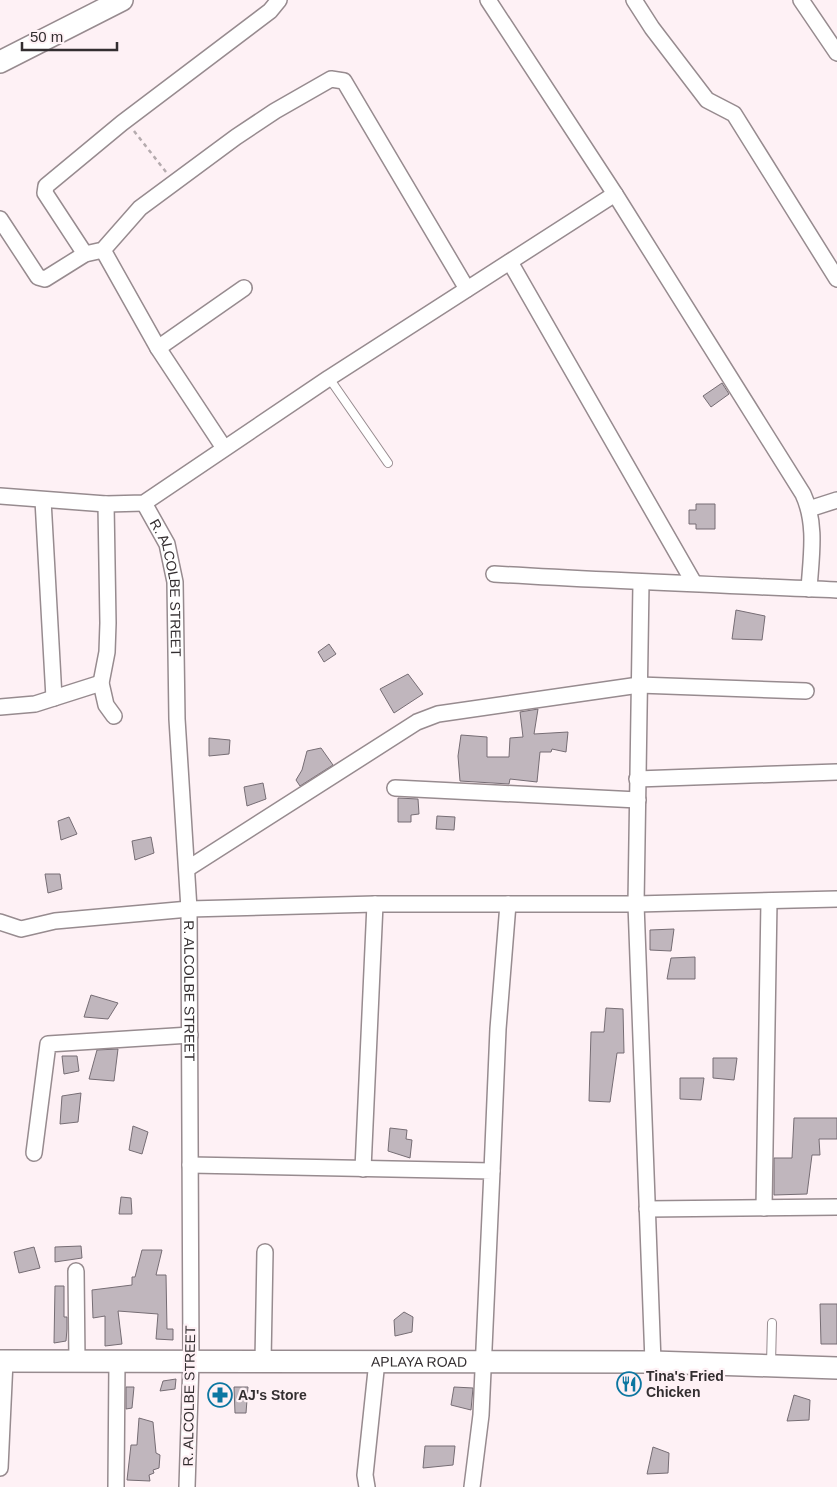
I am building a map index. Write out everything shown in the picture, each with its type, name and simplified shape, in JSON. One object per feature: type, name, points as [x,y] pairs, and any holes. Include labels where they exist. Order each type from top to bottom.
[{"type":"street","points":[[0,62],[122,0]]},
{"type":"street","points":[[85,254],[45,193],[46,186],[126,120],[270,11],[279,0]]},
{"type":"street","points":[[488,0],[615,194],[798,486],[809,509],[812,538],[809,589]]},
{"type":"street","points":[[634,0],[707,100],[734,114],[837,279]]},
{"type":"street","points":[[801,0],[837,53]]},
{"type":"street","points":[[3,229],[38,278],[42,280],[85,254],[103,250],[140,208],[275,111],[331,79],[344,81],[467,289]]},
{"type":"street","points":[[0,496],[106,504],[144,502],[329,378],[615,194]]},
{"type":"street","points":[[103,250],[158,348],[224,448]]},
{"type":"street","points":[[510,262],[694,583]]},
{"type":"street","points":[[158,348],[244,288]]},
{"type":"street","points":[[43,500],[54,698]]},
{"type":"street","points":[[809,509],[837,500]]},
{"type":"street","name":"R. ALCOLBE STREET","points":[[144,502],[167,544],[174,582],[176,719],[190,909],[191,1361],[187,1487]]},
{"type":"street","points":[[106,504],[108,623],[107,652],[101,682],[106,704],[114,716]]},
{"type":"street","points":[[494,574],[641,583],[694,583],[837,590]]},
{"type":"street","points":[[641,583],[636,904],[653,1362]]},
{"type":"street","points":[[0,707],[18,707],[54,698],[101,682]]},
{"type":"street","points":[[188,869],[425,718],[452,712],[638,684],[806,691]]},
{"type":"street","points":[[637,779],[837,772]]},
{"type":"street","points":[[395,788],[638,800]]},
{"type":"street","points":[[0,922],[22,929],[55,921],[190,909],[376,904],[636,904],[837,899]]},
{"type":"street","points":[[764,1208],[769,901]]},
{"type":"street","points":[[363,1168],[376,904]]},
{"type":"street","points":[[472,1487],[481,1415],[498,1029],[508,904]]},
{"type":"street","points":[[34,1153],[48,1044],[190,1036]]},
{"type":"street","points":[[190,1165],[492,1171]]},
{"type":"street","points":[[647,1210],[837,1207]]},
{"type":"street","points":[[263,1361],[265,1252]]},
{"type":"street","points":[[76,1271],[77,1361]]},
{"type":"street","points":[[0,1468],[3,1361]]},
{"type":"street","name":"APLAYA ROAD","points":[[3,1361],[653,1362],[837,1368]]},
{"type":"street","points":[[116,1487],[117,1361]]},
{"type":"street","points":[[367,1487],[365,1467],[377,1361]]},
{"type":"lane","points":[[329,378],[388,464]]},
{"type":"lane","points":[[770,1366],[772,1324]]},
{"type":"path","points":[[126,120],[174,183]]},
{"type":"building","points":[[722,383],[729,394],[711,407],[703,396]]},
{"type":"building","points":[[696,504],[715,504],[715,529],[696,529],[696,524],[689,524],[689,510],[696,510]]},
{"type":"building","points":[[736,610],[765,616],[762,640],[732,639]]},
{"type":"building","points":[[329,644],[336,654],[324,662],[318,652]]},
{"type":"building","points":[[408,674],[423,694],[394,713],[380,689]]},
{"type":"building","points":[[538,709],[534,734],[568,732],[566,752],[552,749],[551,752],[540,752],[537,782],[510,779],[509,784],[460,781],[458,756],[461,735],[487,737],[487,757],[509,757],[510,738],[523,737],[520,712]]},
{"type":"building","points":[[209,738],[230,740],[229,754],[209,756]]},
{"type":"building","points":[[321,748],[333,765],[300,786],[296,780],[302,770],[307,751]]},
{"type":"building","points":[[263,783],[266,799],[247,806],[244,787]]},
{"type":"building","points":[[398,798],[418,799],[419,814],[411,815],[411,822],[398,822]]},
{"type":"building","points":[[437,816],[455,817],[454,830],[436,829]]},
{"type":"building","points":[[69,817],[77,834],[61,840],[58,821]]},
{"type":"building","points":[[151,837],[154,853],[135,860],[132,841]]},
{"type":"building","points":[[45,874],[60,874],[62,889],[48,893]]},
{"type":"building","points":[[674,929],[671,951],[650,950],[650,930]]},
{"type":"building","points":[[695,957],[695,979],[667,979],[671,958]]},
{"type":"building","points":[[91,995],[118,1003],[108,1019],[84,1017]]},
{"type":"building","points":[[606,1008],[623,1009],[624,1053],[617,1053],[610,1102],[589,1101],[591,1032],[604,1032]]},
{"type":"building","points":[[118,1049],[114,1081],[89,1079],[97,1050]]},
{"type":"building","points":[[62,1056],[77,1056],[79,1071],[64,1074]]},
{"type":"building","points":[[713,1058],[737,1058],[734,1080],[713,1078]]},
{"type":"building","points":[[680,1078],[704,1078],[701,1100],[680,1099]]},
{"type":"building","points":[[81,1093],[78,1122],[60,1124],[62,1096]]},
{"type":"building","points":[[794,1118],[837,1118],[837,1139],[819,1139],[820,1155],[812,1155],[807,1194],[774,1195],[774,1158],[792,1158]]},
{"type":"building","points":[[133,1126],[148,1132],[142,1154],[129,1150]]},
{"type":"building","points":[[390,1128],[407,1130],[406,1139],[412,1140],[410,1158],[388,1151]]},
{"type":"building","points":[[121,1197],[131,1198],[132,1214],[119,1214]]},
{"type":"building","points":[[81,1246],[82,1258],[55,1262],[55,1247]]},
{"type":"building","points":[[34,1247],[40,1268],[19,1273],[14,1252]]},
{"type":"building","points":[[142,1250],[162,1250],[156,1275],[166,1275],[167,1329],[173,1329],[173,1340],[156,1339],[158,1314],[118,1311],[122,1344],[105,1346],[105,1316],[93,1318],[92,1290],[132,1285],[132,1277],[135,1277]]},
{"type":"building","points":[[55,1286],[64,1286],[64,1317],[67,1317],[67,1329],[66,1341],[54,1343]]},
{"type":"building","points":[[820,1304],[837,1304],[837,1344],[821,1344]]},
{"type":"building","points":[[404,1312],[413,1317],[412,1332],[395,1336],[394,1320]]},
{"type":"building","points":[[176,1379],[175,1389],[160,1391],[163,1381]]},
{"type":"building","points":[[126,1387],[134,1387],[132,1408],[126,1409]]},
{"type":"building","points":[[234,1387],[248,1387],[246,1413],[235,1413]]},
{"type":"building","points":[[454,1387],[473,1388],[471,1410],[451,1405]]},
{"type":"building","points":[[794,1395],[810,1400],[809,1420],[787,1421]]},
{"type":"building","points":[[139,1418],[153,1422],[156,1453],[160,1455],[159,1468],[153,1470],[154,1473],[149,1475],[150,1481],[127,1480],[131,1445],[137,1445]]},
{"type":"building","points":[[425,1446],[455,1446],[453,1465],[423,1468]]},
{"type":"building","points":[[653,1447],[669,1453],[668,1473],[647,1474]]},
{"type":"place","name":"Tina's Fried Chicken","points":[[629,1384]]},
{"type":"place","name":"AJ's Store","points":[[220,1395]]}]
